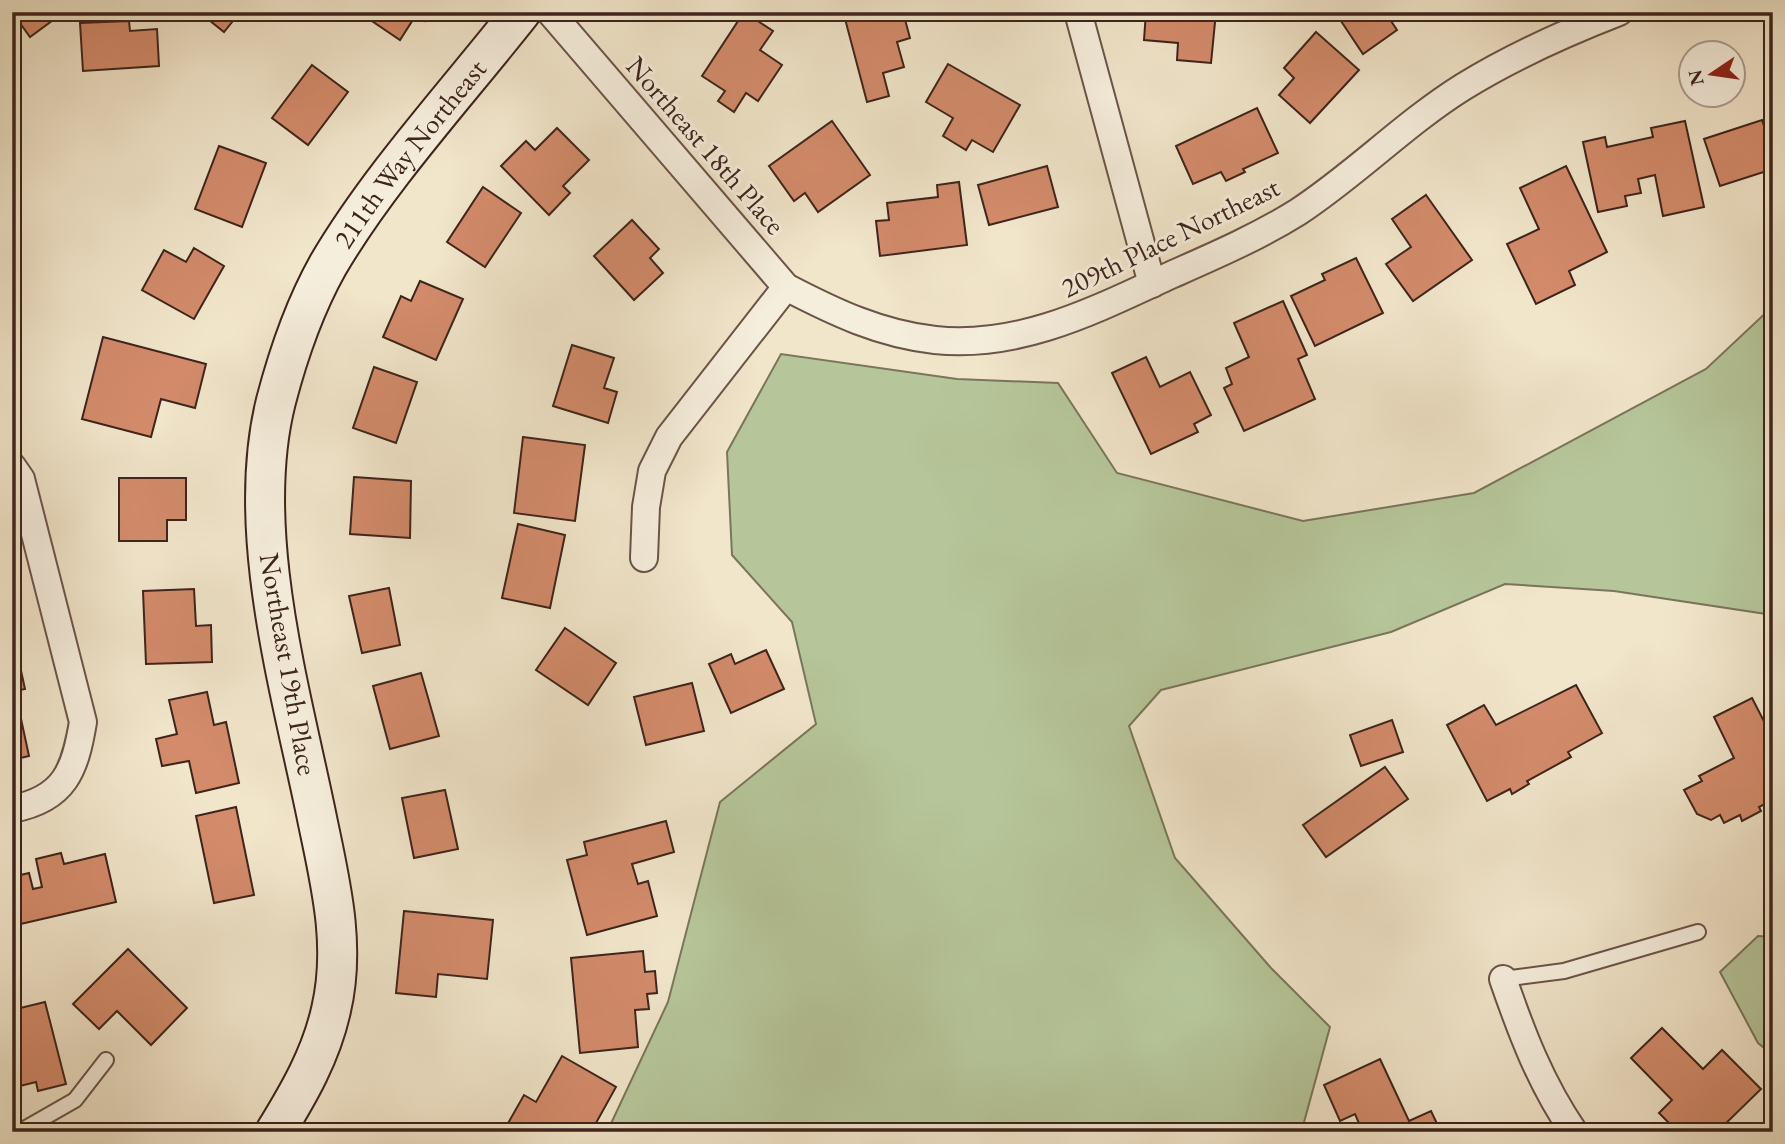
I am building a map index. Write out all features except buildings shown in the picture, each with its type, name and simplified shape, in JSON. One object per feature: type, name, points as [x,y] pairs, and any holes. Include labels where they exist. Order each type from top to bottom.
[{"type":"street","name":"211th Way Northeast","points":[[328,266],[364,210],[521,12]]},
{"type":"street","name":"Northeast 18th Place","points":[[550,12],[786,287]]},
{"type":"street","points":[[1077,12],[1152,284]]},
{"type":"street","name":"209th Place Northeast","points":[[786,287],[839,314],[881,331],[935,340],[972,341],[1052,328],[1238,245],[1297,212],[1347,177],[1410,123],[1463,87],[1546,40],[1619,12]]},
{"type":"street","name":"Northeast 19th Place","points":[[275,1132],[319,1052],[332,1010],[338,959],[335,903],[269,582],[266,526],[268,467],[275,403],[301,322],[328,266]]},
{"type":"street","points":[[644,558],[646,507],[652,471],[669,437],[786,287]]},
{"type":"street","points":[[12,466],[21,479],[83,722],[78,752],[68,777],[54,793],[29,806],[12,809]]},
{"type":"street","points":[[1503,979],[1525,1042],[1550,1097],[1574,1132]]},
{"type":"lane","points":[[1503,979],[1564,971],[1698,932]]},
{"type":"lane","points":[[19,1132],[75,1100],[106,1060]]},
{"type":"green space","points":[[1773,306],[1773,615],[1614,591],[1505,584],[1391,632],[1161,690],[1129,726],[1175,858],[1271,968],[1330,1027],[1303,1126],[1309,1132],[607,1132],[668,1002],[720,802],[816,724],[792,622],[732,555],[727,452],[781,354],[957,379],[1058,383],[1117,473],[1303,521],[1474,493],[1706,369]]},
{"type":"green space","points":[[1758,936],[1773,937],[1773,1055],[1758,1043],[1720,972]]}]
